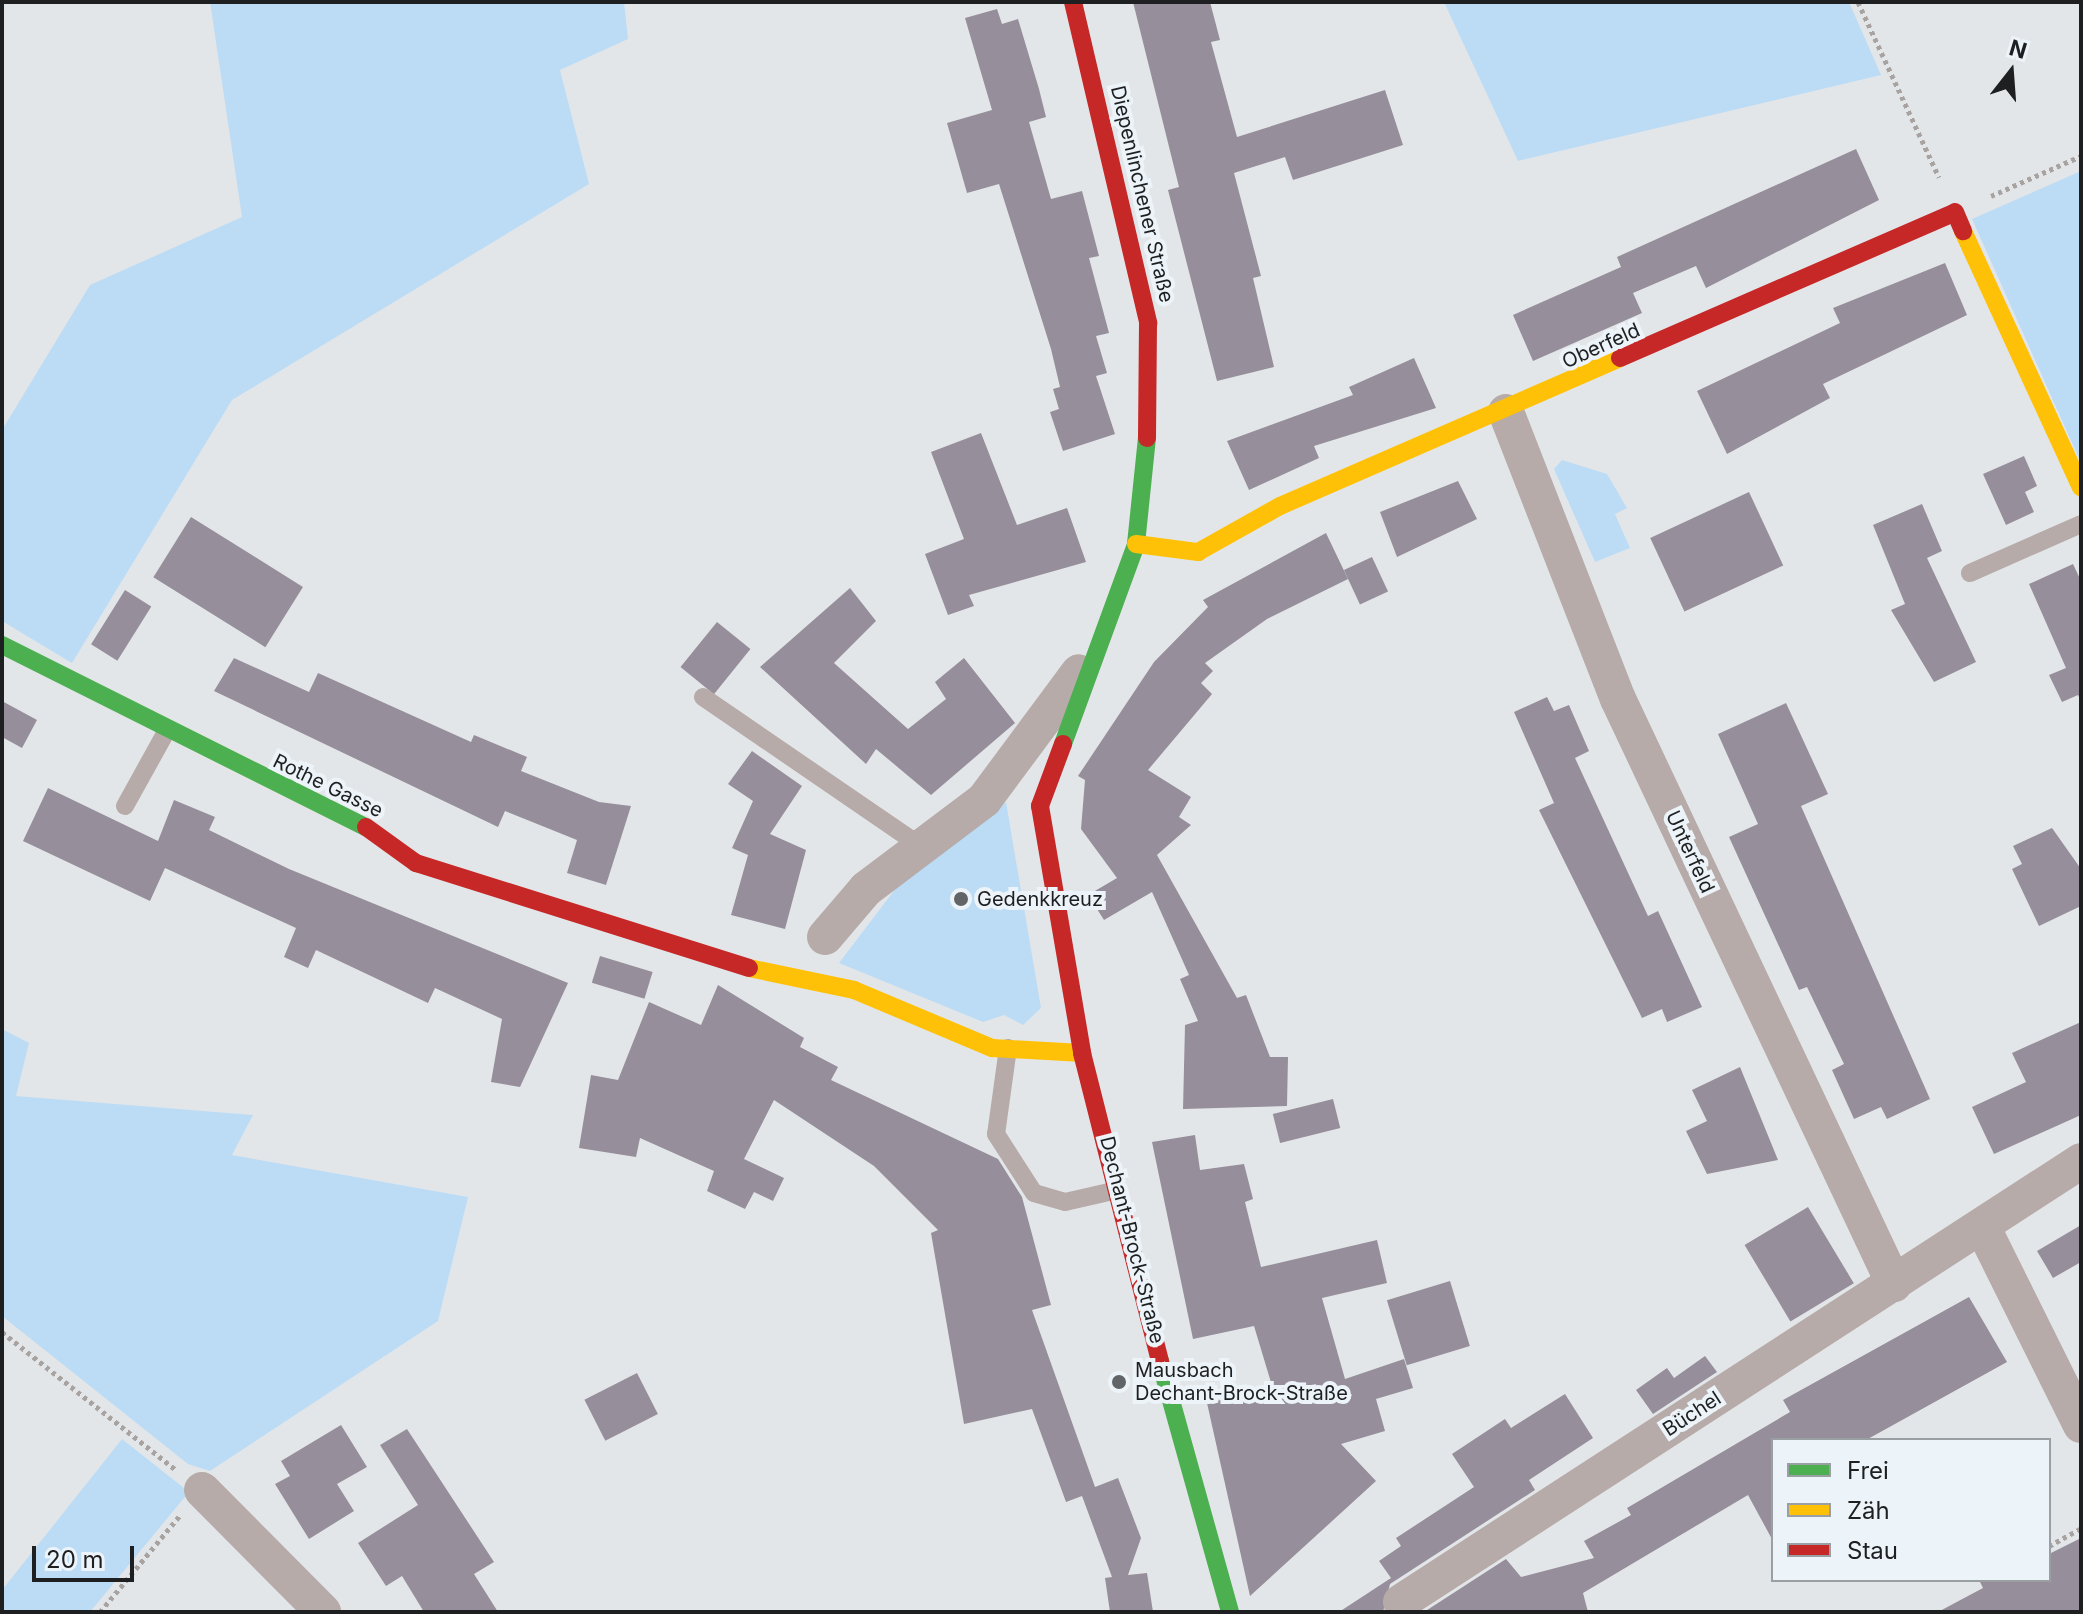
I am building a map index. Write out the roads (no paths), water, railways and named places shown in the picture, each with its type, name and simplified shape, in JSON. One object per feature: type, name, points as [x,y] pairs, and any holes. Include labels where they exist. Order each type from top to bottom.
[{"type":"street","name":"Diepenlinchener Straße","points":[[1073,2],[1148,323],[1147,446]]},
{"type":"street","name":"Oberfeld","points":[[1136,544],[1198,552],[1280,506],[1506,412],[1955,212],[2081,487]]},
{"type":"street","name":"Unterfeld","points":[[1506,412],[1618,699],[1894,1284]]},
{"type":"street","name":"Dechant-Brock-Straße","points":[[1147,446],[1136,544],[1040,806],[1082,1053],[1217,1586],[1230,1612]]},
{"type":"street","name":"Dechant-Brock-Straße","points":[[825,937],[866,889],[984,800],[1098,644]]},
{"type":"street","name":"Rothe Gasse","points":[[2,645],[166,732],[377,833],[416,863],[739,966],[806,976],[854,990],[1008,1048]]},
{"type":"street","points":[[1008,1048],[1082,1053]]},
{"type":"street","name":"Büchel","points":[[1401,1602],[2081,1161]]},
{"type":"street","points":[[1982,1226],[2081,1425]]},
{"type":"street","points":[[202,1490],[323,1612]]},
{"type":"lane","points":[[1970,573],[2081,524]]},
{"type":"lane","points":[[703,697],[922,847]]},
{"type":"lane","points":[[125,806],[166,732]]},
{"type":"lane","points":[[1008,1048],[996,1134],[1034,1193],[1065,1202],[1119,1190]]},
{"type":"place","name":"Gedenkkreuz","points":[[961,899]]},
{"type":"place","name":"Mausbach Dechant-Brock-Straße","points":[[1119,1382]]}]
